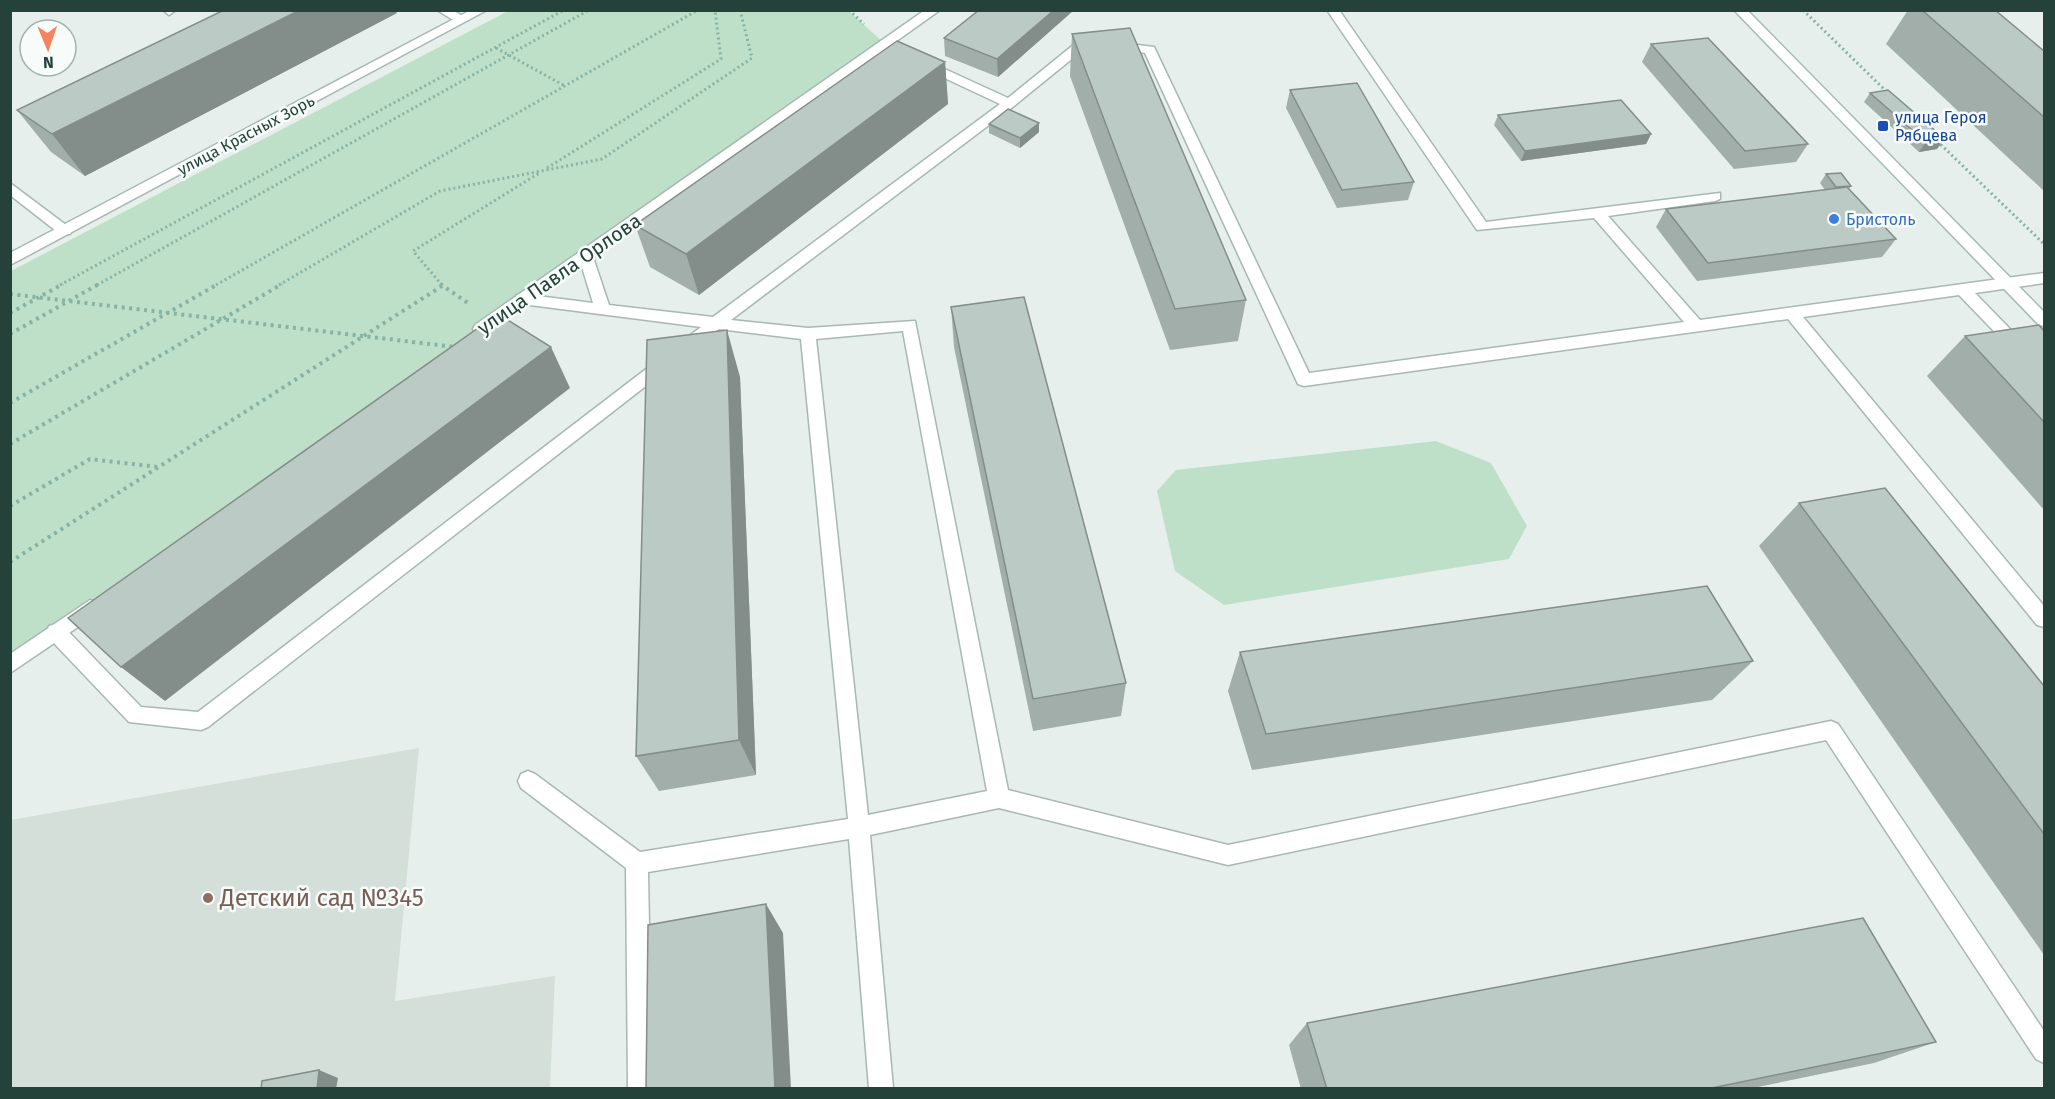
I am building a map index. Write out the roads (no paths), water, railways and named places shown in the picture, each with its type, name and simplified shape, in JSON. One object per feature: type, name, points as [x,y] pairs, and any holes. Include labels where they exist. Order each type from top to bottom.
[{"type":"street","points":[[443,10],[462,20]]},
{"type":"street","name":"улица Красных Зорь","points":[[10,260],[481,10]]},
{"type":"street","name":"улица Павла Орлова","points":[[456,347],[934,10]]},
{"type":"street","points":[[1333,10],[1482,227],[1715,196]]},
{"type":"street","points":[[1740,10],[2044,321]]},
{"type":"street","points":[[56,632],[136,716],[201,721],[715,324],[1009,103],[1086,40],[1150,50],[1304,380],[1695,324],[2044,278]]},
{"type":"street","points":[[886,45],[1009,103]]},
{"type":"street","points":[[10,188],[65,231]]},
{"type":"street","points":[[1597,213],[1695,324]]},
{"type":"street","points":[[585,254],[603,310]]},
{"type":"street","points":[[1962,289],[2044,373]]},
{"type":"street","points":[[522,300],[808,334],[910,326],[999,798]]},
{"type":"street","points":[[1791,312],[2044,619]]},
{"type":"street","points":[[808,334],[859,827],[881,1089]]},
{"type":"street","points":[[10,665],[105,597]]},
{"type":"street","points":[[528,781],[638,863],[859,827],[999,798],[1228,855],[1831,730],[2044,1051]]},
{"type":"street","points":[[638,863],[640,1089]]},
{"type":"place","name":"улица Героя Рябцева","points":[[1883,126]]},
{"type":"place","name":"Бристоль","points":[[1834,219]]},
{"type":"place","name":"Детский сад №345","points":[[208,898]]}]
